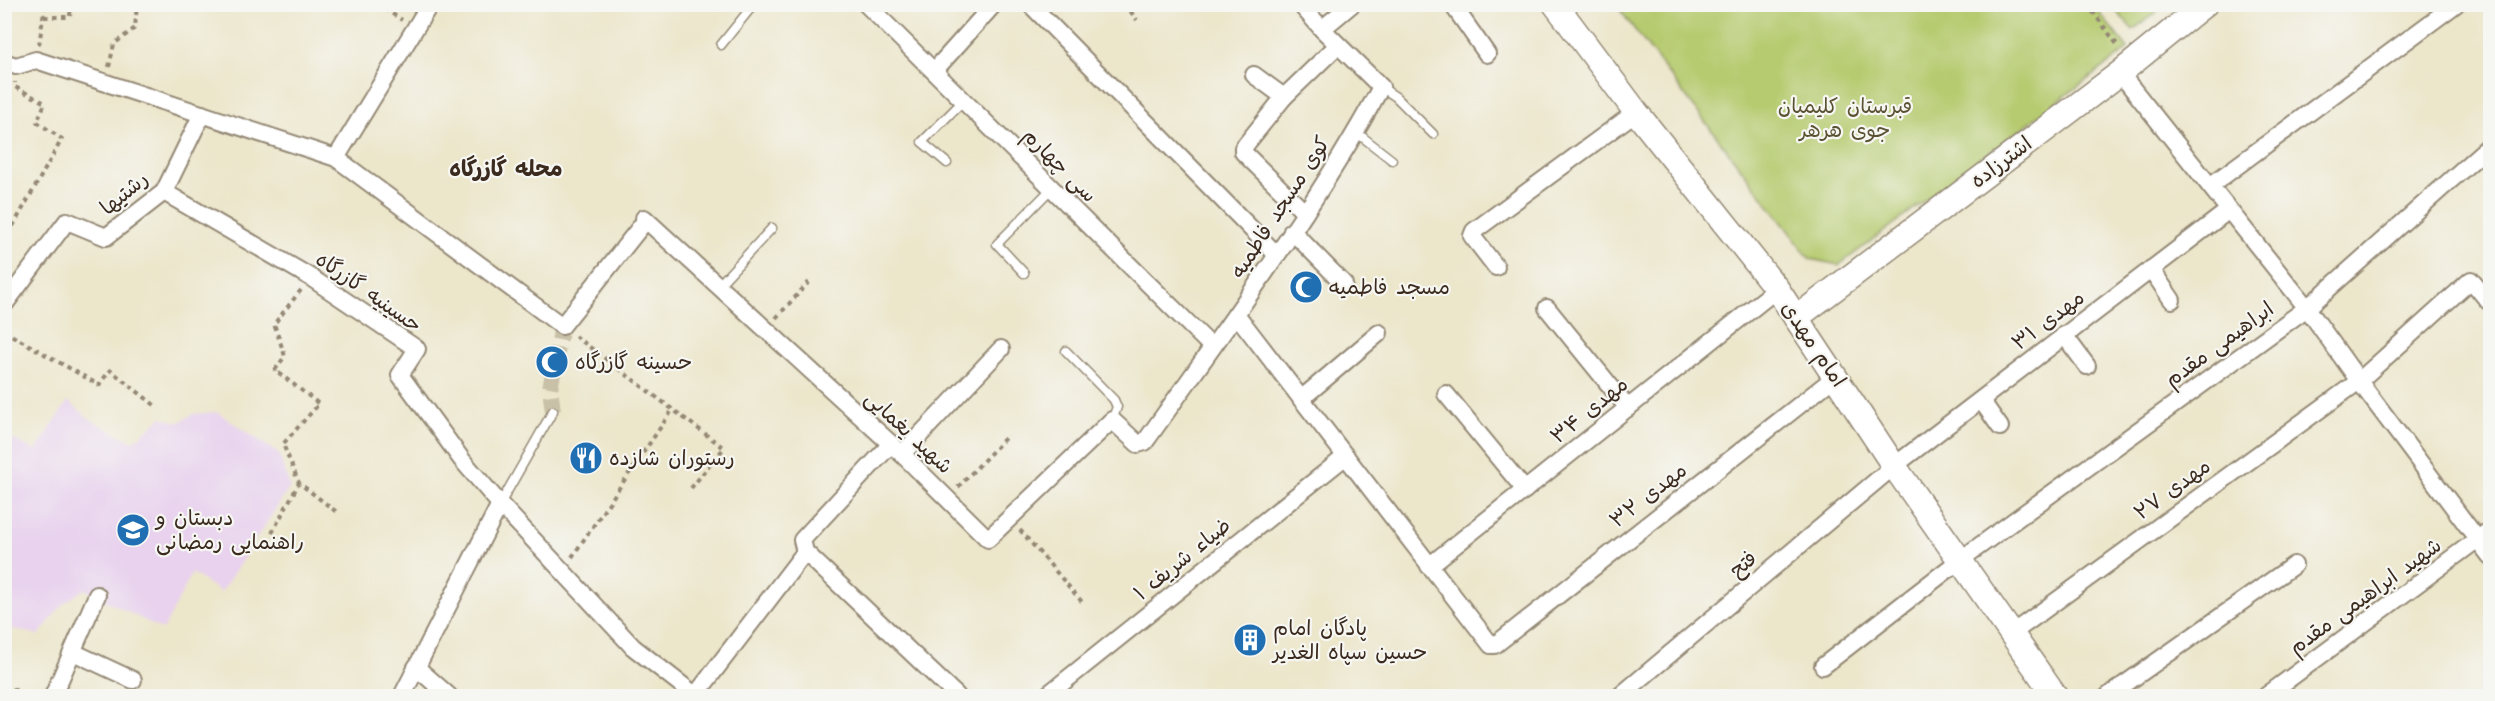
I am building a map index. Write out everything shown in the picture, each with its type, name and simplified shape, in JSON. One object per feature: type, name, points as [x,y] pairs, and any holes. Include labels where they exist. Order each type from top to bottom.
[{"type":"main road","name":"امام مهدی","points":[[1555,4],[1636,112],[1777,289],[1894,466],[2055,696]]},
{"type":"main road","name":"اشترزاده","points":[[1796,318],[2126,68],[2205,4]]},
{"type":"street","points":[[336,158],[430,4]]},
{"type":"street","points":[[934,71],[994,4]]},
{"type":"street","points":[[1030,4],[1276,254]]},
{"type":"street","points":[[1300,4],[1337,46],[1380,87]]},
{"type":"street","points":[[1322,29],[1353,4]]},
{"type":"street","points":[[1452,4],[1487,54]]},
{"type":"street","points":[[2210,186],[2456,4]]},
{"type":"street","name":"سی چهارم","points":[[876,8],[934,71],[1212,347]]},
{"type":"street","points":[[1305,213],[1243,152],[1244,145],[1284,98],[1337,46]]},
{"type":"street","points":[[10,64],[36,60],[336,158],[562,326]]},
{"type":"street","points":[[2126,68],[2210,186],[2307,308],[2358,381],[2485,535],[2490,556]]},
{"type":"street","points":[[1254,75],[1284,98]]},
{"type":"street","name":"کوی مسجد فاطمیه","points":[[1112,420],[1138,444],[1145,442],[1305,213],[1356,132],[1380,87]]},
{"type":"street","points":[[1496,267],[1472,236],[1474,231],[1636,112]]},
{"type":"street","name":"رشتیها","points":[[4,305],[66,221],[106,237],[165,192],[202,114]]},
{"type":"street","name":"ابراهیمی مقدم","points":[[1823,666],[1960,560],[2307,308],[2490,145]]},
{"type":"street","name":"حسینیه گازرگاه","points":[[165,192],[310,277],[417,349],[400,375],[462,460],[501,504]]},
{"type":"street","name":"مهدی ۳۱","points":[[1894,466],[2229,210]]},
{"type":"street","name":"شهید یغمایی","points":[[562,326],[645,219],[896,449],[988,538],[1112,420]]},
{"type":"street","points":[[1292,231],[1344,284]]},
{"type":"street","points":[[2151,269],[2172,300]]},
{"type":"street","name":"مهدی ۲۷","points":[[2011,634],[2358,381],[2471,280],[2489,302]]},
{"type":"street","name":"مهدی ۳۴","points":[[1429,566],[1777,289]]},
{"type":"street","points":[[1547,308],[1628,408]]},
{"type":"street","points":[[1236,314],[1429,566]]},
{"type":"street","points":[[1301,399],[1379,333]]},
{"type":"street","points":[[2064,335],[2087,366]]},
{"type":"street","points":[[952,695],[805,552],[802,540],[1001,349]]},
{"type":"street","name":"مهدی ۳۲","points":[[1429,566],[1488,643],[1495,645],[1835,377]]},
{"type":"street","points":[[1446,394],[1525,490]]},
{"type":"street","points":[[1981,400],[2000,427]]},
{"type":"street","name":"ضیاء شریف ۱","points":[[1047,696],[1346,456]]},
{"type":"street","name":"فتح","points":[[1620,696],[1894,466]]},
{"type":"street","points":[[402,696],[501,504],[633,647],[696,696],[805,552]]},
{"type":"street","name":"شهید ابراهیمی مقدم","points":[[2266,696],[2485,535]]},
{"type":"street","points":[[2108,696],[2294,566]]},
{"type":"street","points":[[53,696],[97,595]]},
{"type":"street","points":[[73,652],[133,680]]},
{"type":"street","points":[[416,667],[449,696]]},
{"type":"lane","points":[[721,45],[754,4]]},
{"type":"lane","points":[[1380,87],[1396,97],[1433,134]]},
{"type":"lane","points":[[947,163],[922,142],[964,100]]},
{"type":"lane","points":[[1356,132],[1392,160]]},
{"type":"lane","points":[[1024,273],[997,244],[1052,188]]},
{"type":"lane","points":[[718,286],[772,228]]},
{"type":"lane","points":[[1066,351],[1114,400],[1117,407],[1112,420]]},
{"type":"lane","points":[[501,504],[554,411]]},
{"type":"path","points":[[36,60],[45,4]]},
{"type":"path","points":[[44,17],[70,17],[71,4]]},
{"type":"path","points":[[105,83],[114,44],[135,28],[137,4]]},
{"type":"path","points":[[377,4],[415,29]]},
{"type":"path","points":[[1125,4],[1137,20]]},
{"type":"path","points":[[2086,4],[2126,68]]},
{"type":"path","points":[[4,242],[62,139],[37,122],[45,103],[15,87],[10,64]]},
{"type":"path","points":[[310,277],[274,324],[285,356],[275,370],[320,404],[282,444],[299,483],[338,513]]},
{"type":"path","points":[[765,329],[809,282]]},
{"type":"path","points":[[562,326],[724,448],[691,488]]},
{"type":"path","points":[[4,331],[99,385],[110,370],[157,407]]},
{"type":"path","points":[[562,570],[673,409]]},
{"type":"path","points":[[947,498],[1008,435]]},
{"type":"path","points":[[272,533],[299,483]]},
{"type":"path","points":[[1010,518],[1083,603]]},
{"type":"path","points":[[4,685],[28,696]]},
{"type":"shaded area","name":"دبستان و راهنمایی رمضانی","points":[[68,401],[91,420],[133,442],[162,417],[178,423],[193,414],[217,412],[279,454],[290,487],[221,592],[192,573],[163,630],[84,589],[62,605],[39,635],[5,627],[5,435],[36,451]]},
{"type":"green space","name":"قبرستان کلیمیان جوی هرهر","points":[[1616,5],[2093,5],[2128,49],[1839,265],[1810,259]]},
{"type":"green space","points":[[2111,5],[2165,5],[2133,30]]},
{"type":"tunnel","points":[[553,411],[550,389],[562,326]]},
{"type":"place","name":"مسجد فاطمیه","points":[[1306,287]]},
{"type":"place","name":"حسینه گازرگاه","points":[[552,362]]},
{"type":"place","name":"رستوران شازده","points":[[586,458]]},
{"type":"place","name":"دبستان و راهنمایی رمضانی","points":[[133,530]]},
{"type":"place","name":"پادگان امام حسین سپاه الغدیر","points":[[1250,640]]},
{"type":"district","name":"محله گازرگاه","points":[[506,168]]}]
